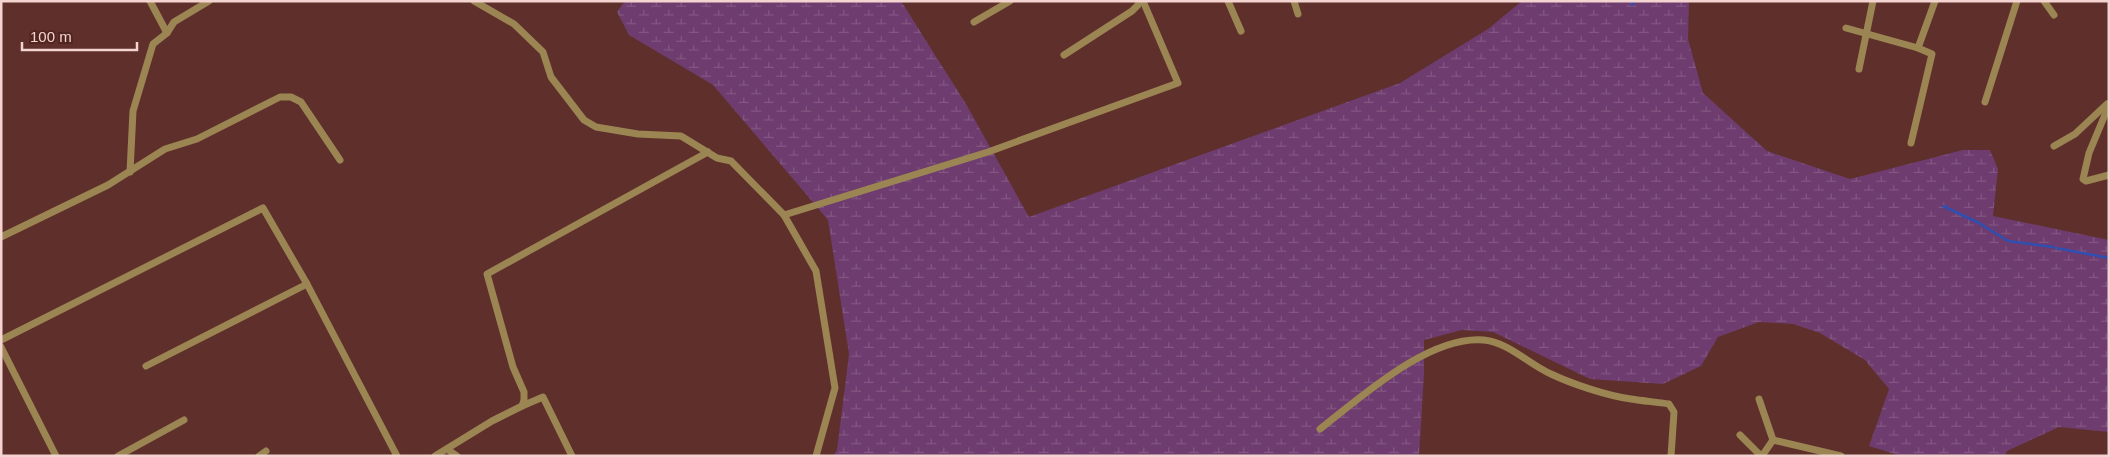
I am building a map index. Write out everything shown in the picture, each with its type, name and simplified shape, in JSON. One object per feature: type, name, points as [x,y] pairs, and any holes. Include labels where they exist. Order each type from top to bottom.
[{"type":"street","points":[[150,1],[167,33]]},
{"type":"street","points":[[130,172],[133,111],[153,44],[167,33],[174,22],[209,1]]},
{"type":"street","points":[[474,1],[514,24],[543,52],[551,77],[584,120],[596,127],[638,134],[681,136],[717,158],[731,160],[784,215],[816,270],[835,388],[816,456]]},
{"type":"street","points":[[974,22],[1010,1]]},
{"type":"street","points":[[1064,55],[1132,11],[1139,1]]},
{"type":"street","points":[[784,215],[988,152],[1178,83],[1143,1]]},
{"type":"street","points":[[1228,1],[1241,31]]},
{"type":"street","points":[[1294,1],[1298,14]]},
{"type":"street","points":[[1858,70],[1873,1]]},
{"type":"street","points":[[1918,48],[1935,1]]},
{"type":"street","points":[[1985,102],[2017,1]]},
{"type":"street","points":[[2044,1],[2054,15]]},
{"type":"street","points":[[1846,28],[1918,48],[1932,54],[1911,143]]},
{"type":"street","points":[[1,237],[66,206],[130,172],[166,149],[197,139],[280,97],[290,97],[301,102],[340,160]]},
{"type":"street","points":[[2054,146],[2075,134],[2109,103]]},
{"type":"street","points":[[2109,103],[2089,153],[2083,179],[2086,181],[2109,175]]},
{"type":"street","points":[[522,406],[524,392],[513,367],[488,274],[708,152]]},
{"type":"street","points":[[1,340],[262,208],[307,284],[397,456]]},
{"type":"street","points":[[146,366],[307,284]]},
{"type":"street","points":[[1320,429],[1396,371],[1426,354],[1447,346],[1482,340],[1497,342],[1551,375],[1604,393],[1630,399],[1668,404],[1674,412],[1671,456]]},
{"type":"street","points":[[1,347],[56,456]]},
{"type":"street","points":[[434,456],[492,421],[543,397],[572,456]]},
{"type":"street","points":[[1760,399],[1773,440]]},
{"type":"street","points":[[118,456],[184,420]]},
{"type":"street","points":[[1740,435],[1762,456],[1773,440]]},
{"type":"street","points":[[1773,440],[1841,456]]},
{"type":"street","points":[[447,449],[457,456]]},
{"type":"street","points":[[259,456],[266,451]]},
{"type":"green space","points":[[625,1],[901,1],[966,104],[1029,217],[1400,83],[1488,29],[1522,1],[1689,1],[1688,39],[1703,93],[1767,151],[1850,179],[1963,150],[1990,150],[1998,169],[1993,216],[2109,240],[2109,432],[2059,427],[2007,451],[2005,456],[1901,456],[1869,446],[1889,389],[1865,360],[1820,333],[1793,324],[1759,322],[1718,337],[1701,366],[1663,384],[1590,379],[1493,332],[1462,330],[1424,340],[1419,456],[833,456],[837,450],[849,354],[828,220],[713,85],[629,35],[617,12]]},
{"type":"waterway","points":[[1632,5],[1633,1]]},
{"type":"waterway","points":[[1943,206],[1979,223],[2008,241],[2053,247]]},
{"type":"waterway","points":[[2056,248],[2109,258]]}]
